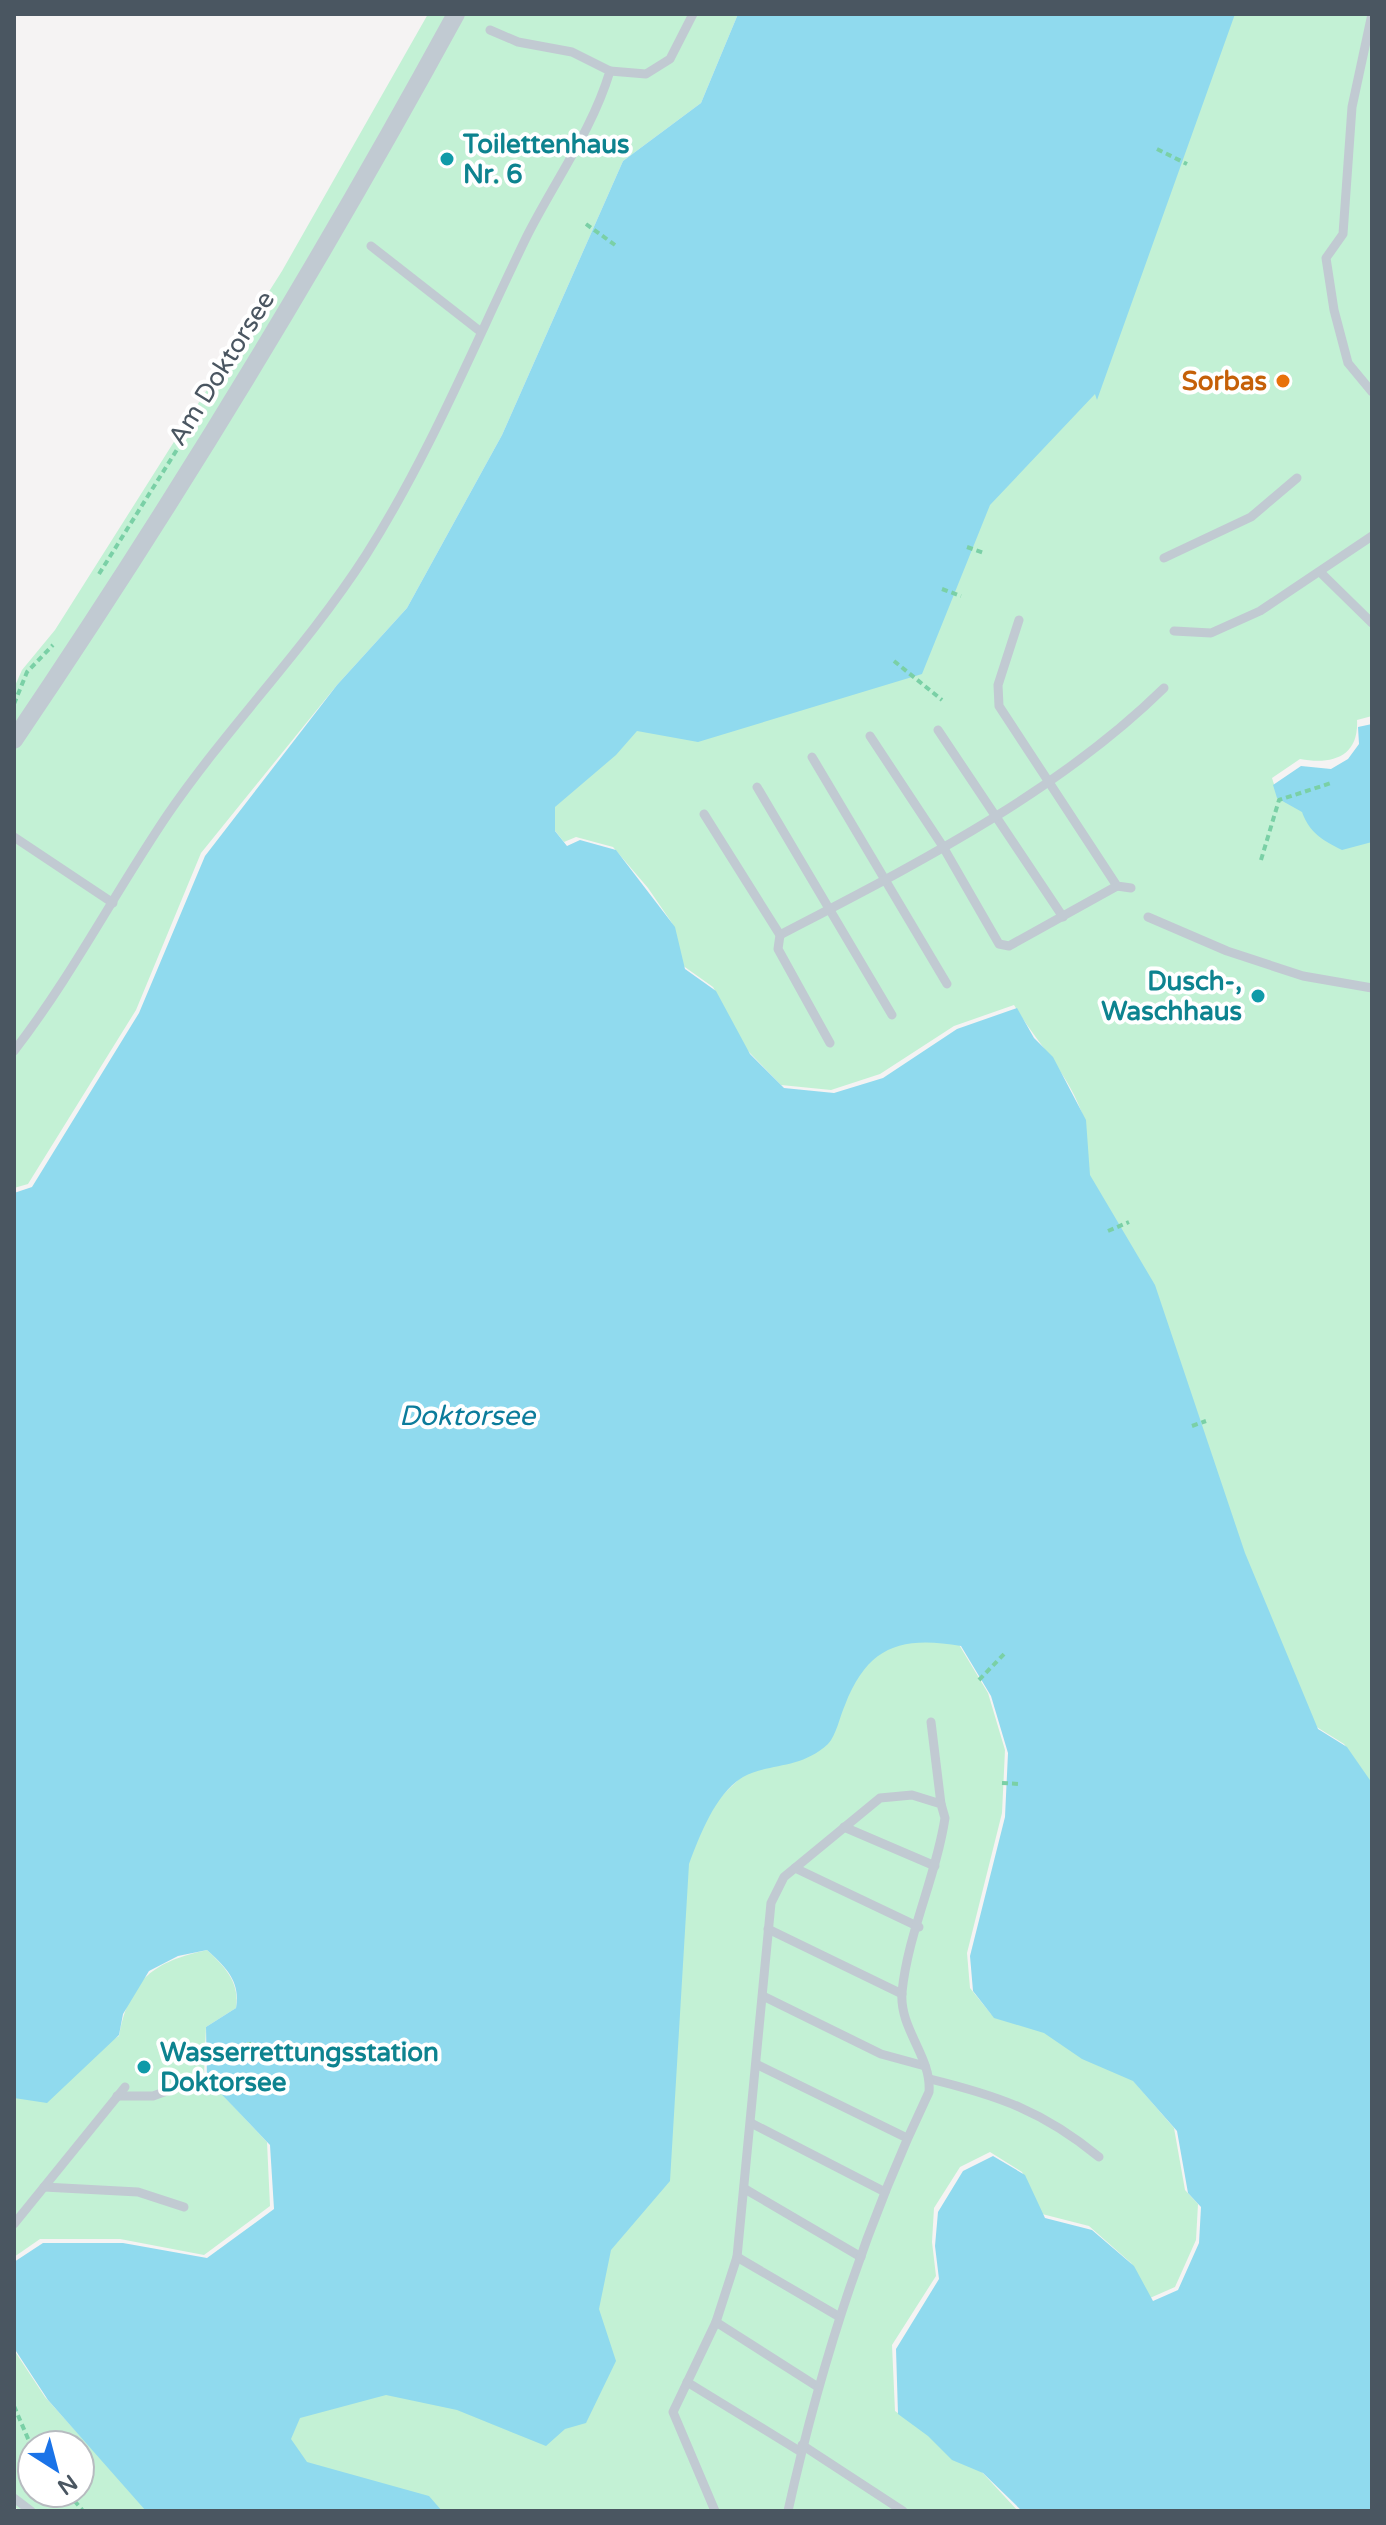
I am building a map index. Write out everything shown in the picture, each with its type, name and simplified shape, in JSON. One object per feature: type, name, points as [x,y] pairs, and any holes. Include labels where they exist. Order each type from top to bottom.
[{"type":"street","name":"Am Doktorsee","points":[[14,740],[267,345],[348,211],[456,14]]},
{"type":"lane","points":[[490,30],[518,42],[572,52],[610,71],[646,74],[670,59],[693,14]]},
{"type":"lane","points":[[1372,14],[1352,107],[1343,234],[1326,258],[1334,310],[1348,363],[1372,392]]},
{"type":"lane","points":[[14,1051],[50,1005],[167,815],[217,747],[300,650],[365,556],[447,412],[481,332],[538,215],[601,100],[610,71]]},
{"type":"lane","points":[[371,246],[481,332]]},
{"type":"lane","points":[[1164,558],[1251,517],[1297,478]]},
{"type":"lane","points":[[1174,631],[1211,633],[1260,611],[1372,536]]},
{"type":"lane","points":[[1320,572],[1372,623]]},
{"type":"lane","points":[[1019,620],[998,685],[999,706],[1117,886]]},
{"type":"lane","points":[[780,935],[887,878],[1048,783],[1119,732],[1164,688]]},
{"type":"lane","points":[[938,730],[1063,917]]},
{"type":"lane","points":[[870,736],[942,845],[999,944],[1009,946],[1117,886],[1131,888]]},
{"type":"lane","points":[[812,757],[887,878],[947,984]]},
{"type":"lane","points":[[757,787],[892,1015]]},
{"type":"lane","points":[[704,814],[780,935],[778,949],[830,1043]]},
{"type":"lane","points":[[14,837],[113,903]]},
{"type":"lane","points":[[1148,917],[1227,951],[1303,976],[1372,988]]},
{"type":"lane","points":[[789,2511],[801,2448],[838,2316],[885,2192],[929,2092],[930,2079],[906,2026],[902,1994],[945,1818],[931,1722]]},
{"type":"lane","points":[[715,2511],[673,2412],[716,2322],[737,2257],[771,1903],[784,1877],[880,1798],[912,1795],[941,1804]]},
{"type":"lane","points":[[844,1827],[935,1866]]},
{"type":"lane","points":[[795,1868],[919,1927]]},
{"type":"lane","points":[[768,1929],[902,1994]]},
{"type":"lane","points":[[763,1996],[881,2054],[925,2066]]},
{"type":"lane","points":[[756,2064],[907,2138]]},
{"type":"lane","points":[[117,2096],[153,2096],[200,2079]]},
{"type":"lane","points":[[930,2079],[1000,2096],[1071,2134],[1099,2157]]},
{"type":"lane","points":[[14,2224],[125,2087]]},
{"type":"lane","points":[[751,2123],[885,2192]]},
{"type":"lane","points":[[44,2187],[138,2192],[184,2207]]},
{"type":"lane","points":[[745,2189],[861,2257]]},
{"type":"lane","points":[[737,2257],[838,2316]]},
{"type":"lane","points":[[716,2322],[818,2387]]},
{"type":"lane","points":[[687,2382],[903,2511]]},
{"type":"lane","points":[[14,2498],[31,2511]]},
{"type":"path","points":[[1157,149],[1187,164]]},
{"type":"path","points":[[586,224],[615,245]]},
{"type":"path","points":[[90,587],[216,387]]},
{"type":"path","points":[[967,547],[984,553]]},
{"type":"path","points":[[942,589],[961,596]]},
{"type":"path","points":[[14,704],[27,672],[57,641]]},
{"type":"path","points":[[894,661],[942,700]]},
{"type":"path","points":[[1261,860],[1279,800],[1331,783]]},
{"type":"path","points":[[1108,1231],[1129,1222]]},
{"type":"path","points":[[1192,1426],[1206,1421]]},
{"type":"path","points":[[979,1680],[1006,1655],[999,1651]]},
{"type":"path","points":[[1002,1783],[1020,1784]]},
{"type":"path","points":[[199,2051],[249,2055],[249,2042]]},
{"type":"path","points":[[14,2406],[24,2429]]},
{"type":"green space","points":[[428,14],[738,14],[701,103],[623,161],[502,435],[407,608],[337,685],[201,853],[136,1010],[28,1184],[14,1188],[14,688],[22,670],[55,630],[282,271]]},
{"type":"green space","points":[[1229,14],[1372,14],[1372,716],[1357,720],[1353,743],[1341,756],[1323,761],[1300,759],[1272,778],[1279,800],[1288,800],[1372,834],[1372,1784],[1344,1744],[1315,1726],[1087,1172],[1086,1129],[1077,1101],[1061,1072],[1014,1005],[954,1026],[880,1074],[831,1090],[781,1085],[747,1050],[713,987],[682,965],[672,923],[648,888],[613,847],[576,837],[564,842],[552,827],[552,804],[634,727],[987,502]]},
{"type":"green space","points":[[914,1637],[958,1643],[988,1693],[1005,1750],[1002,1813],[967,1953],[970,1988],[991,2014],[1041,2029],[1130,2077],[1174,2128],[1185,2190],[1198,2204],[1196,2240],[1175,2287],[1150,2298],[1131,2263],[1089,2226],[1042,2214],[1022,2172],[990,2152],[960,2167],[934,2208],[932,2242],[936,2276],[892,2345],[895,2411],[980,2470],[1018,2511],[435,2511],[300,2466],[282,2440],[293,2412],[596,2305],[686,1860],[705,1812],[867,1655]]},
{"type":"green space","points":[[207,1950],[230,1976],[237,1999],[236,2008],[206,2027],[204,2075],[267,2142],[270,2206],[204,2255],[120,2239],[40,2239],[14,2257],[14,2096],[119,2036],[137,1987],[158,1967]]},
{"type":"green space","points":[[14,2350],[45,2397],[74,2429],[16,2429],[16,2508]]},
{"type":"green space","points":[[96,2453],[148,2511],[18,2509],[96,2509]]},
{"type":"water","name":"Doktorsee","points":[[738,14],[1235,14],[1097,400],[1095,394],[990,505],[922,674],[698,742],[637,731],[616,755],[555,807],[555,831],[567,846],[580,840],[616,850],[675,927],[685,969],[716,991],[750,1054],[784,1088],[834,1093],[883,1078],[957,1029],[1017,1008],[1034,1038],[1053,1057],[1086,1120],[1090,1175],[1155,1285],[1245,1553],[1318,1729],[1347,1747],[1372,1783],[1372,2511],[1022,2511],[983,2473],[952,2460],[928,2436],[898,2414],[896,2349],[939,2279],[935,2246],[938,2212],[963,2171],[993,2156],[1025,2175],[1045,2218],[1092,2230],[1134,2266],[1153,2301],[1178,2290],[1199,2243],[1201,2207],[1188,2193],[1177,2131],[1133,2081],[1082,2059],[1044,2033],[994,2018],[973,1991],[970,1956],[1005,1817],[1008,1753],[991,1696],[961,1646],[940,1643],[904,1645],[876,1658],[854,1685],[828,1744],[806,1758],[743,1777],[724,1794],[704,1828],[689,1864],[670,2181],[611,2250],[599,2309],[616,2361],[586,2423],[565,2429],[546,2446],[457,2410],[386,2395],[300,2418],[291,2439],[307,2462],[429,2496],[442,2511],[146,2511],[96,2454],[96,2429],[74,2429],[48,2400],[14,2348],[14,2262],[43,2243],[123,2243],[207,2258],[274,2209],[270,2145],[207,2079],[206,2027],[236,2008],[237,1999],[230,1976],[207,1950],[178,1956],[149,1971],[123,2014],[119,2035],[47,2103],[14,2098],[14,1193],[32,1187],[139,1013],[205,856],[337,685],[407,608],[502,435],[623,161],[701,103]]},
{"type":"water","points":[[1372,724],[1372,842],[1342,850],[1313,831],[1302,812],[1277,798],[1273,785],[1301,766],[1331,769],[1348,759],[1359,744],[1358,727]]},
{"type":"place","name":"Toilettenhaus Nr. 6","points":[[447,159]]},
{"type":"place","name":"Sorbas","points":[[1283,381]]},
{"type":"place","name":"Dusch-, Waschhaus","points":[[1258,996]]},
{"type":"place","name":"Wasserrettungsstation Doktorsee","points":[[144,2067]]}]
